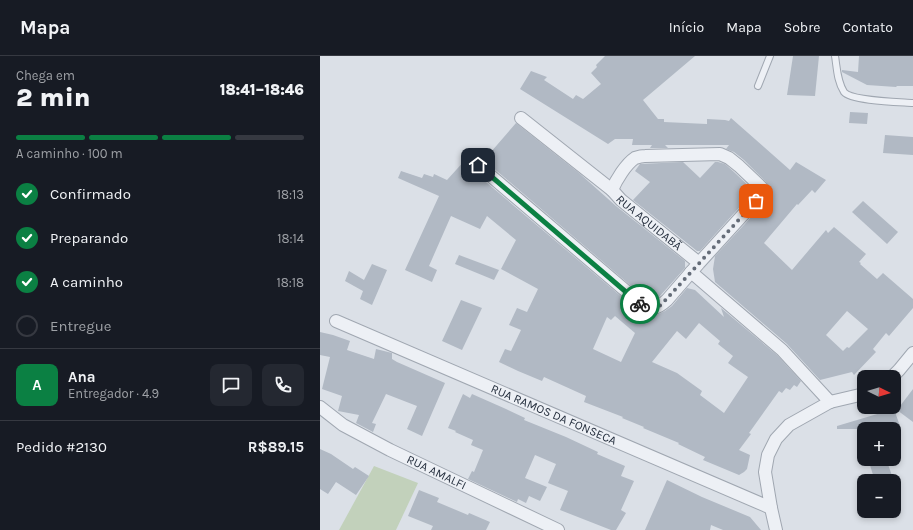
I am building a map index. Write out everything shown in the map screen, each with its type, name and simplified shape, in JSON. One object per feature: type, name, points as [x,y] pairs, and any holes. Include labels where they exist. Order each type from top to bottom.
[{"type":"street","points":[[521,118],[612,190]]},
{"type":"street","name":"RUA AQUIDABÃ","points":[[478,165],[640,304],[646,307],[655,308],[661,305],[756,201],[762,191],[761,187],[730,158],[720,154],[645,156],[637,158],[629,163],[614,184],[612,190],[621,200],[699,263]]},
{"type":"street","points":[[690,272],[782,350],[830,402]]},
{"type":"street","name":"RUA RAMOS DA FONSECA","points":[[336,321],[771,508]]},
{"type":"street","points":[[899,370],[913,353]]},
{"type":"street","points":[[776,530],[765,472],[768,455],[776,439],[789,425],[830,402],[857,396]]},
{"type":"street","name":"RUA AMALFI","points":[[320,407],[343,425],[390,450],[558,530]]},
{"type":"lane","points":[[758,86],[770,56]]},
{"type":"lane","points":[[835,56],[838,80],[845,93],[855,98],[913,103]]},
{"type":"green space","points":[[374,466],[418,483],[396,530],[339,530]]},
{"type":"building","points":[[605,56],[695,56],[643,100],[658,119],[664,119],[664,122],[707,124],[707,119],[729,121],[731,118],[790,170],[796,162],[826,180],[815,193],[812,190],[798,205],[797,204],[764,243],[792,270],[826,230],[828,233],[834,227],[866,254],[859,262],[861,263],[860,264],[877,279],[883,273],[913,299],[913,308],[889,336],[886,333],[873,349],[876,352],[859,370],[857,370],[854,375],[852,372],[820,380],[787,344],[715,282],[713,269],[715,256],[766,201],[769,193],[766,182],[744,160],[734,152],[726,149],[729,145],[665,145],[668,148],[650,148],[652,145],[632,145],[633,139],[615,139],[608,144],[520,89],[531,71],[547,77],[544,80],[573,99],[576,95],[583,99],[601,84],[591,73],[597,67],[596,65]],"holes":[[[847,311],[868,329],[849,348],[847,347],[843,351],[826,335]]]},
{"type":"building","points":[[793,56],[819,56],[815,96],[787,95]]},
{"type":"building","points":[[859,56],[913,56],[913,86],[896,87],[867,85],[842,72],[842,70],[858,72]]},
{"type":"building","points":[[850,112],[868,113],[867,124],[849,123]]},
{"type":"building","points":[[516,123],[685,261],[685,268],[659,297],[652,300],[644,297],[484,160]]},
{"type":"building","points":[[885,135],[913,137],[913,155],[883,153]]},
{"type":"building","points":[[466,159],[471,164],[473,171],[636,309],[645,314],[659,314],[672,306],[687,288],[695,290],[724,317],[721,308],[777,355],[801,381],[797,387],[794,385],[790,390],[786,388],[782,393],[779,391],[749,433],[751,434],[739,450],[750,455],[747,469],[739,475],[703,460],[705,457],[678,444],[679,443],[643,428],[644,427],[622,418],[623,417],[584,402],[586,396],[544,377],[542,381],[499,362],[505,349],[511,351],[521,330],[509,325],[517,308],[527,312],[538,289],[501,269],[516,240],[487,216],[480,229],[451,216],[429,266],[437,270],[432,282],[405,270],[439,196],[398,178],[401,171],[422,178],[424,174],[433,177],[434,174],[447,180]],"holes":[[[615,316],[635,333],[621,362],[593,349],[607,317],[611,320]],[[699,323],[720,341],[718,344],[733,356],[728,363],[748,377],[724,413],[700,395],[702,391],[677,373],[652,362],[677,331],[686,339]]]},
{"type":"building","points":[[683,162],[700,178],[715,162],[725,164],[754,191],[700,251],[697,251],[633,200],[650,182],[635,171],[640,164]]},
{"type":"building","points":[[863,201],[898,232],[887,244],[852,212]]},
{"type":"building","points":[[459,255],[499,270],[494,280],[455,264]]},
{"type":"building","points":[[372,264],[387,270],[372,305],[360,299],[363,291],[345,281],[349,271],[364,280]]},
{"type":"building","points":[[461,300],[482,308],[462,350],[442,341]]},
{"type":"building","points":[[320,332],[350,341],[347,350],[374,359],[376,349],[392,353],[392,359],[397,362],[445,383],[422,436],[407,429],[417,406],[386,394],[372,423],[376,424],[373,432],[356,423],[359,415],[338,411],[342,396],[322,389],[330,357],[320,355]]},
{"type":"building","points":[[913,389],[913,422],[901,413],[901,405]]},
{"type":"building","points":[[463,394],[470,398],[472,394],[506,409],[525,418],[524,420],[566,437],[598,452],[597,454],[625,466],[621,476],[634,481],[621,510],[626,513],[616,530],[611,530],[560,510],[568,491],[548,483],[556,464],[535,455],[525,478],[547,487],[540,501],[529,496],[526,503],[518,499],[517,502],[468,479],[472,471],[474,472],[483,450],[471,445],[473,440],[448,428]]},
{"type":"building","points":[[877,414],[896,414],[899,422],[857,422],[857,429],[837,429],[837,426]]},
{"type":"building","points":[[320,449],[331,454],[353,469],[355,467],[369,476],[356,495],[336,482],[328,494],[320,489]]},
{"type":"building","points":[[870,466],[889,466],[891,474],[873,474]]},
{"type":"building","points":[[667,480],[702,497],[750,517],[761,530],[723,530],[711,525],[710,530],[645,530]]},
{"type":"building","points":[[419,490],[439,498],[437,502],[468,515],[469,513],[490,522],[486,530],[431,530],[433,526],[408,516]]},
{"type":"way so far","points":[[640,304],[646,307],[655,308],[667,300],[756,201]]},
{"type":"route","points":[[478,165],[640,304]]}]
